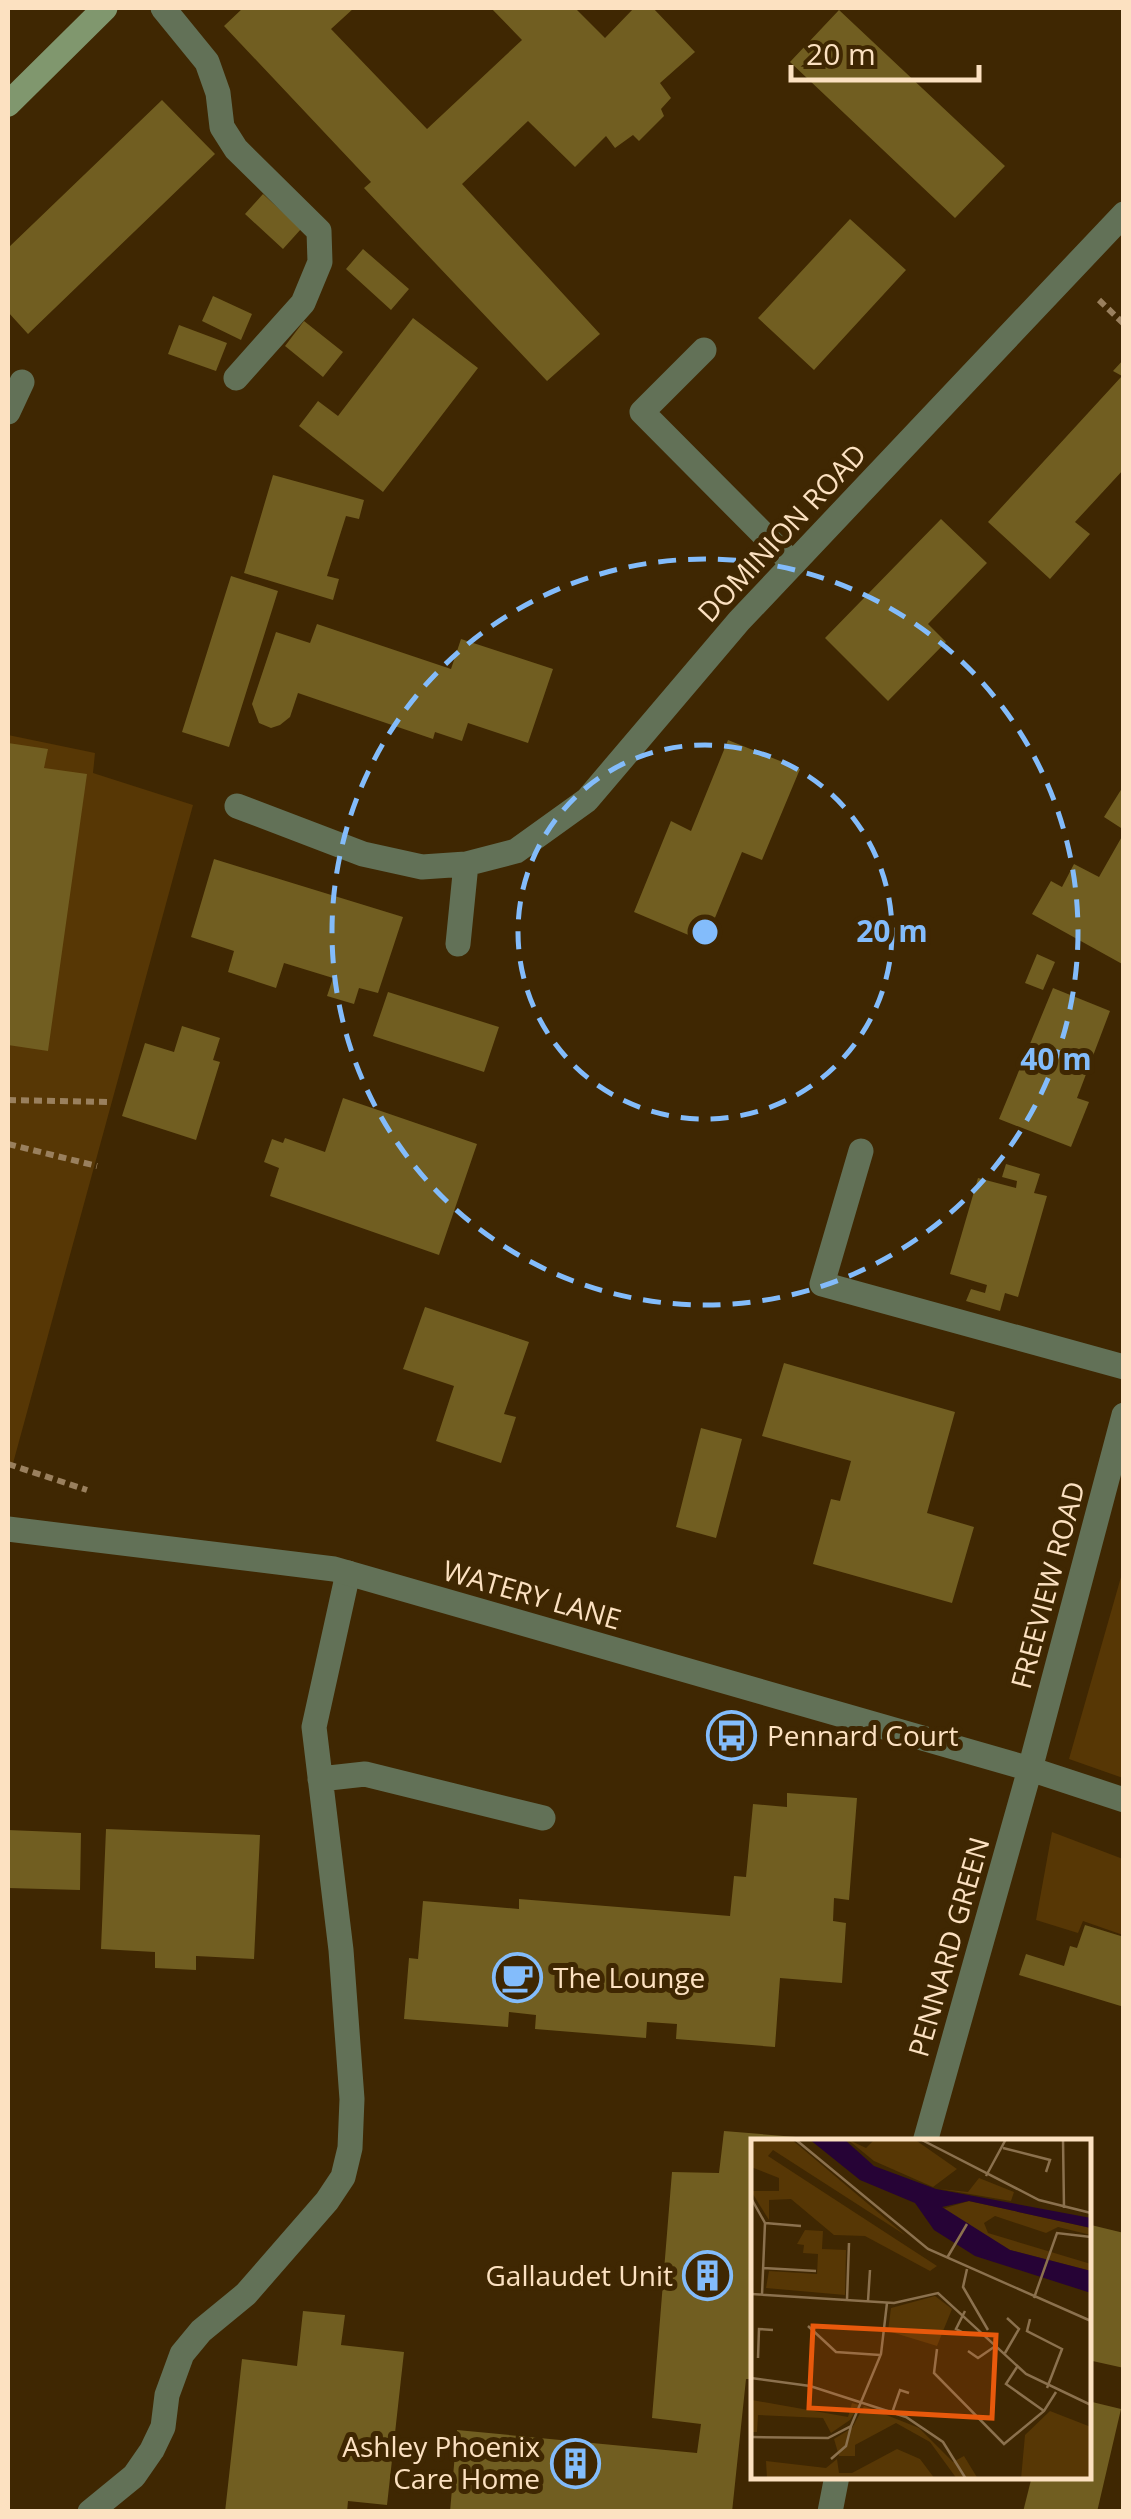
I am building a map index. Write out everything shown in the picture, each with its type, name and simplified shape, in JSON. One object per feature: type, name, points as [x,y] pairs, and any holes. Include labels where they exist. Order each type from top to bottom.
[{"type":"street","points":[[8,104],[106,8]]},
{"type":"street","points":[[163,8],[207,62],[218,93],[222,126],[236,148],[319,231],[320,262],[303,303],[236,378]]},
{"type":"street","points":[[8,84],[44,68]]},
{"type":"street","name":"DOMINION ROAD","points":[[237,806],[363,854],[422,868],[466,864],[516,851],[587,800],[740,620],[1124,214]]},
{"type":"street","points":[[704,350],[642,412],[792,564]]},
{"type":"street","points":[[8,412],[22,382]]},
{"type":"street","points":[[458,944],[466,864]]},
{"type":"street","points":[[861,1151],[822,1284],[1124,1368]]},
{"type":"street","name":"FREEVIEW ROAD","points":[[1030,1769],[1124,1416]]},
{"type":"street","name":"WATERY LANE","points":[[8,1529],[348,1573],[1030,1769],[1124,1800]]},
{"type":"street","points":[[90,2512],[134,2476],[152,2450],[182,2354],[201,2331],[246,2294],[328,2202],[343,2176],[350,2148],[352,2099],[341,1950],[314,1727],[348,1573]]},
{"type":"street","name":"PENNARD GREEN","points":[[926,2139],[1030,1769]]},
{"type":"street","points":[[320,1779],[365,1774],[543,1818]]},
{"type":"street","points":[[830,2512],[836,2479]]},
{"type":"path","points":[[8,1100],[106,1102]]},
{"type":"path","points":[[8,1144],[98,1166]]},
{"type":"shaded area","points":[[8,735],[95,753],[93,773],[193,805],[12,1467],[8,1465]]},
{"type":"shaded area","points":[[1123,1570],[1123,1778],[1069,1759]]},
{"type":"shaded area","points":[[1052,1832],[1123,1859],[1123,1935],[1083,1921],[1078,1933],[1036,1920]]},
{"type":"building","points":[[243,8],[354,8],[331,29],[427,129],[522,40],[491,8],[575,8],[605,38],[634,8],[653,8],[695,52],[660,83],[671,98],[661,109],[664,116],[639,141],[633,135],[615,148],[606,136],[575,167],[528,121],[462,184],[600,334],[547,381],[364,188],[371,182],[224,26]]},
{"type":"building","points":[[839,10],[1005,166],[955,218],[790,62]]},
{"type":"building","points":[[162,100],[215,154],[28,334],[8,312],[8,248]]},
{"type":"building","points":[[263,194],[301,229],[283,249],[245,214]]},
{"type":"building","points":[[850,219],[906,270],[814,370],[758,318]]},
{"type":"building","points":[[363,249],[409,289],[391,310],[346,269]]},
{"type":"building","points":[[213,296],[252,314],[241,340],[202,321]]},
{"type":"building","points":[[413,318],[478,368],[383,492],[299,426],[318,401],[338,416]]},
{"type":"building","points":[[304,321],[343,352],[323,377],[285,346]]},
{"type":"building","points":[[179,325],[227,343],[216,371],[168,354]]},
{"type":"building","points":[[1124,359],[1124,469],[1075,522],[1090,534],[1050,579],[988,522],[1122,376],[1113,371]]},
{"type":"building","points":[[273,475],[364,500],[359,519],[346,516],[327,576],[339,579],[333,600],[244,573]]},
{"type":"building","points":[[941,519],[987,563],[928,624],[946,642],[888,701],[825,638]]},
{"type":"building","points":[[231,576],[278,591],[229,747],[182,732]]},
{"type":"building","points":[[317,624],[451,669],[461,639],[553,669],[528,743],[468,723],[462,741],[435,732],[433,739],[298,693],[290,717],[280,725],[271,728],[259,723],[252,704],[276,632],[310,643]]},
{"type":"building","points":[[728,740],[800,769],[762,860],[742,852],[705,942],[634,912],[671,821],[691,831]]},
{"type":"building","points":[[8,743],[48,749],[44,768],[87,774],[48,1051],[8,1045]]},
{"type":"building","points":[[1124,785],[1124,824],[1121,828],[1104,817]]},
{"type":"building","points":[[1124,833],[1124,965],[1032,914],[1051,881],[1062,887],[1074,864],[1099,877]]},
{"type":"building","points":[[214,859],[403,917],[378,993],[359,988],[354,1004],[327,996],[333,978],[284,963],[276,988],[228,972],[234,951],[191,937]]},
{"type":"building","points":[[1037,954],[1055,962],[1043,990],[1025,983]]},
{"type":"building","points":[[1053,988],[1110,1011],[1077,1098],[1089,1102],[1071,1147],[999,1119]]},
{"type":"building","points":[[388,992],[499,1027],[484,1072],[373,1036]]},
{"type":"building","points":[[182,1026],[220,1038],[213,1060],[220,1062],[196,1140],[122,1116],[145,1043],[174,1052]]},
{"type":"building","points":[[343,1098],[477,1144],[439,1255],[270,1196],[279,1168],[264,1162],[272,1139],[283,1143],[285,1138],[325,1152]]},
{"type":"building","points":[[1006,1164],[1040,1174],[1034,1193],[1047,1196],[1018,1297],[1005,1293],[1000,1311],[966,1301],[971,1289],[985,1293],[987,1285],[950,1274],[978,1178],[1016,1188],[1017,1181],[1002,1177]]},
{"type":"building","points":[[425,1307],[529,1342],[504,1414],[516,1417],[501,1463],[436,1441],[454,1386],[403,1369]]},
{"type":"building","points":[[784,1363],[955,1412],[927,1513],[974,1527],[952,1603],[813,1564],[831,1499],[840,1501],[851,1461],[762,1436]]},
{"type":"building","points":[[701,1428],[742,1439],[716,1538],[676,1527]]},
{"type":"building","points":[[787,1793],[857,1798],[849,1900],[834,1898],[833,1921],[846,1923],[842,1983],[780,1978],[775,2047],[676,2039],[677,2024],[647,2022],[646,2038],[535,2029],[536,2015],[509,2012],[508,2027],[404,2019],[409,1958],[418,1959],[423,1901],[519,1909],[519,1899],[730,1916],[734,1876],[746,1877],[753,1804],[787,1807]]},
{"type":"building","points":[[106,1829],[260,1835],[254,1959],[196,1956],[196,1970],[155,1968],[155,1952],[101,1949]]},
{"type":"building","points":[[8,1830],[81,1833],[80,1890],[8,1888]]},
{"type":"building","points":[[1085,1925],[1124,1937],[1124,2007],[1019,1975],[1026,1954],[1064,1966],[1070,1946],[1077,1948]]},
{"type":"building","points":[[724,2131],[796,2137],[751,2139],[751,2379],[746,2379],[732,2512],[450,2512],[457,2430],[697,2453],[701,2424],[652,2418],[672,2172],[719,2173]]},
{"type":"building","points":[[1091,2225],[1124,2233],[1124,2368],[1091,2361]]},
{"type":"building","points":[[303,2311],[345,2315],[341,2345],[404,2352],[387,2505],[348,2501],[347,2512],[225,2512],[242,2359],[297,2366]]},
{"type":"building","points":[[1091,2402],[1121,2409],[1097,2512],[1023,2512],[1031,2479],[1091,2479]]},
{"type":"place","name":"Pennard Court","points":[[732,1736]]},
{"type":"place","name":"The Lounge","points":[[518,1978]]},
{"type":"place","name":"Gallaudet Unit","points":[[708,2276]]},
{"type":"place","name":"Ashley Phoenix Care Home","points":[[575,2463]]}]
